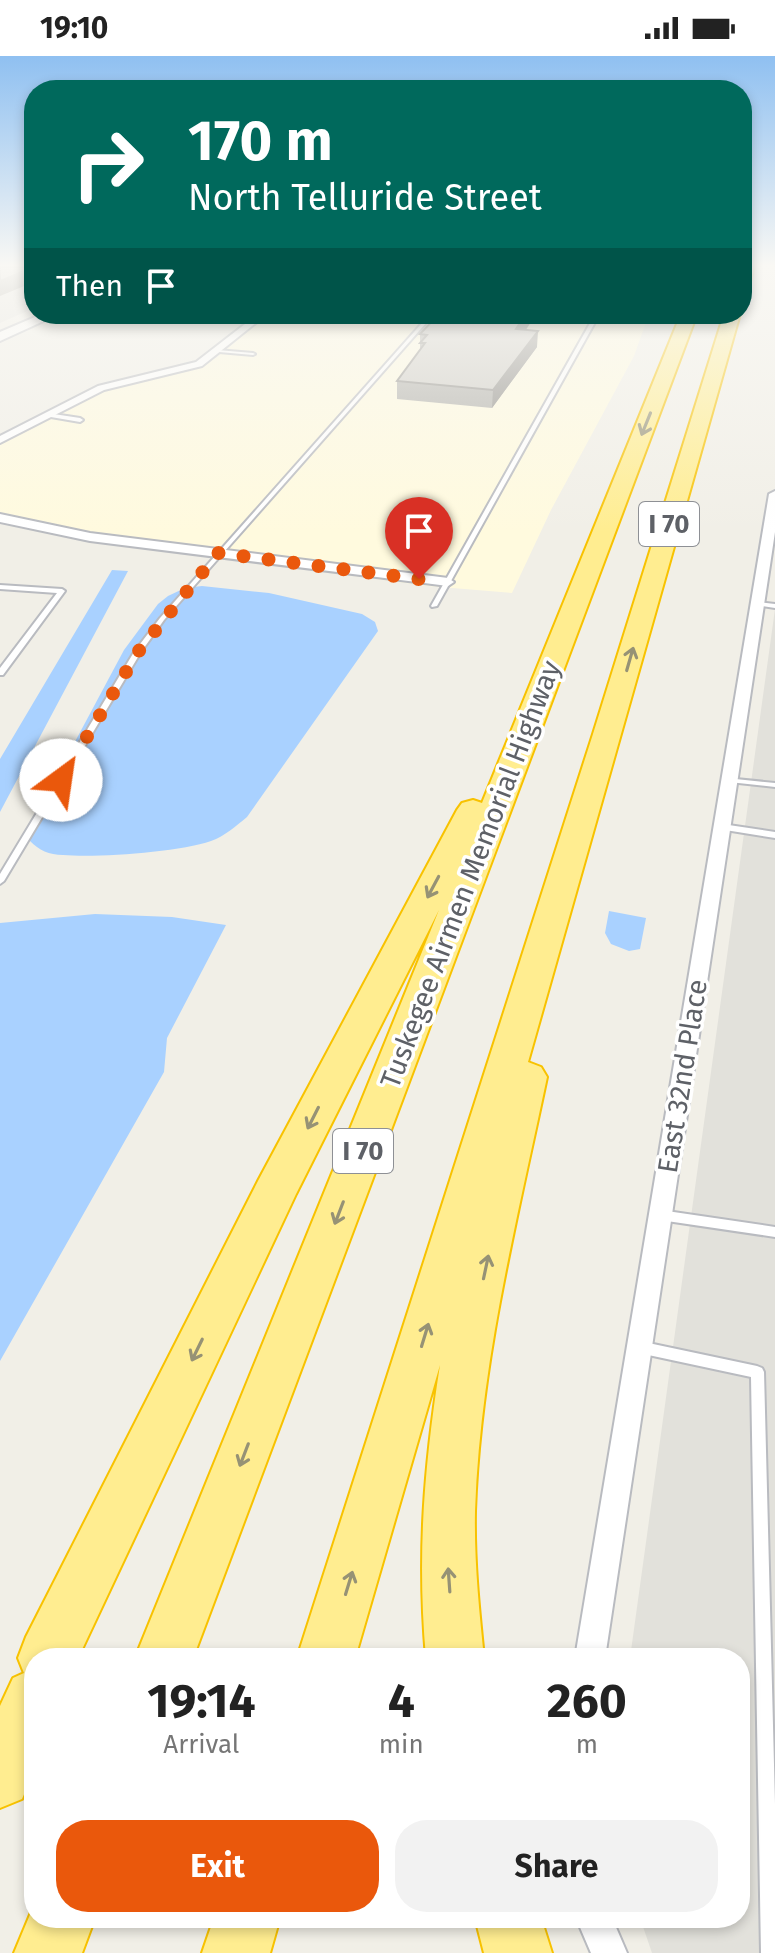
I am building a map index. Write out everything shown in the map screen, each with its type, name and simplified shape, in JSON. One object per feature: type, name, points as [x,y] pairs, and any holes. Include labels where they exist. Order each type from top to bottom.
[{"type":"highway","name":"Tuskegee Airmen Memorial Highway","points":[[168,1648],[673,356]]},
{"type":"highway","name":"I 70","points":[[329,1648],[608,734],[720,356]]},
{"type":"highway","points":[[55,1648],[274,1194],[559,644]]},
{"type":"highway","points":[[454,1648],[448,1567],[451,1489],[467,1356],[548,984],[608,734]]},
{"type":"highway","points":[[0,1752],[24,1704]]},
{"type":"highway","points":[[0,1777],[24,1722]]},
{"type":"highway","points":[[48,1953],[58,1928]]},
{"type":"highway","points":[[236,1953],[244,1928]]},
{"type":"highway","points":[[511,1928],[518,1953]]},
{"type":"street","points":[[0,440],[101,388],[189,368],[211,356]]},
{"type":"street","name":"East 32nd Place","points":[[592,1648],[729,780],[766,605],[775,494]]},
{"type":"street","points":[[0,518],[90,537],[448,582]]},
{"type":"street","points":[[598,1928],[609,1953]]},
{"type":"lane","points":[[0,881],[138,652],[218,553],[395,356]]},
{"type":"lane","points":[[434,606],[574,356]]},
{"type":"lane","points":[[47,415],[80,420]]},
{"type":"lane","points":[[0,587],[62,591],[0,673]]},
{"type":"lane","points":[[729,780],[775,785]]},
{"type":"lane","points":[[722,827],[775,835]]},
{"type":"lane","points":[[660,1215],[775,1232]]},
{"type":"lane","points":[[639,1347],[757,1372],[770,1953]]},
{"type":"shaded area","points":[[219,356],[634,356],[551,510],[512,593],[428,586],[76,539],[0,523],[0,445],[94,394],[192,369]]},
{"type":"shaded area","points":[[775,609],[775,1953],[652,1953],[643,1928],[750,1928],[750,1648],[631,1648]]},
{"type":"water","points":[[112,570],[128,571],[0,812],[0,759]]},
{"type":"water","points":[[202,586],[269,593],[362,614],[375,622],[378,631],[247,817],[226,834],[197,845],[138,853],[78,856],[53,854],[41,849],[30,841],[31,824],[124,650],[158,604],[185,588]]},
{"type":"water","points":[[609,911],[646,918],[640,949],[629,951],[611,944],[605,933]]},
{"type":"water","points":[[95,914],[172,917],[226,925],[167,1038],[164,1072],[0,1361],[0,923]]},
{"type":"building","points":[[416,356],[519,356],[493,390],[397,381]]},
{"type":"route","points":[[61,780],[138,652],[218,553],[419,579]]}]
